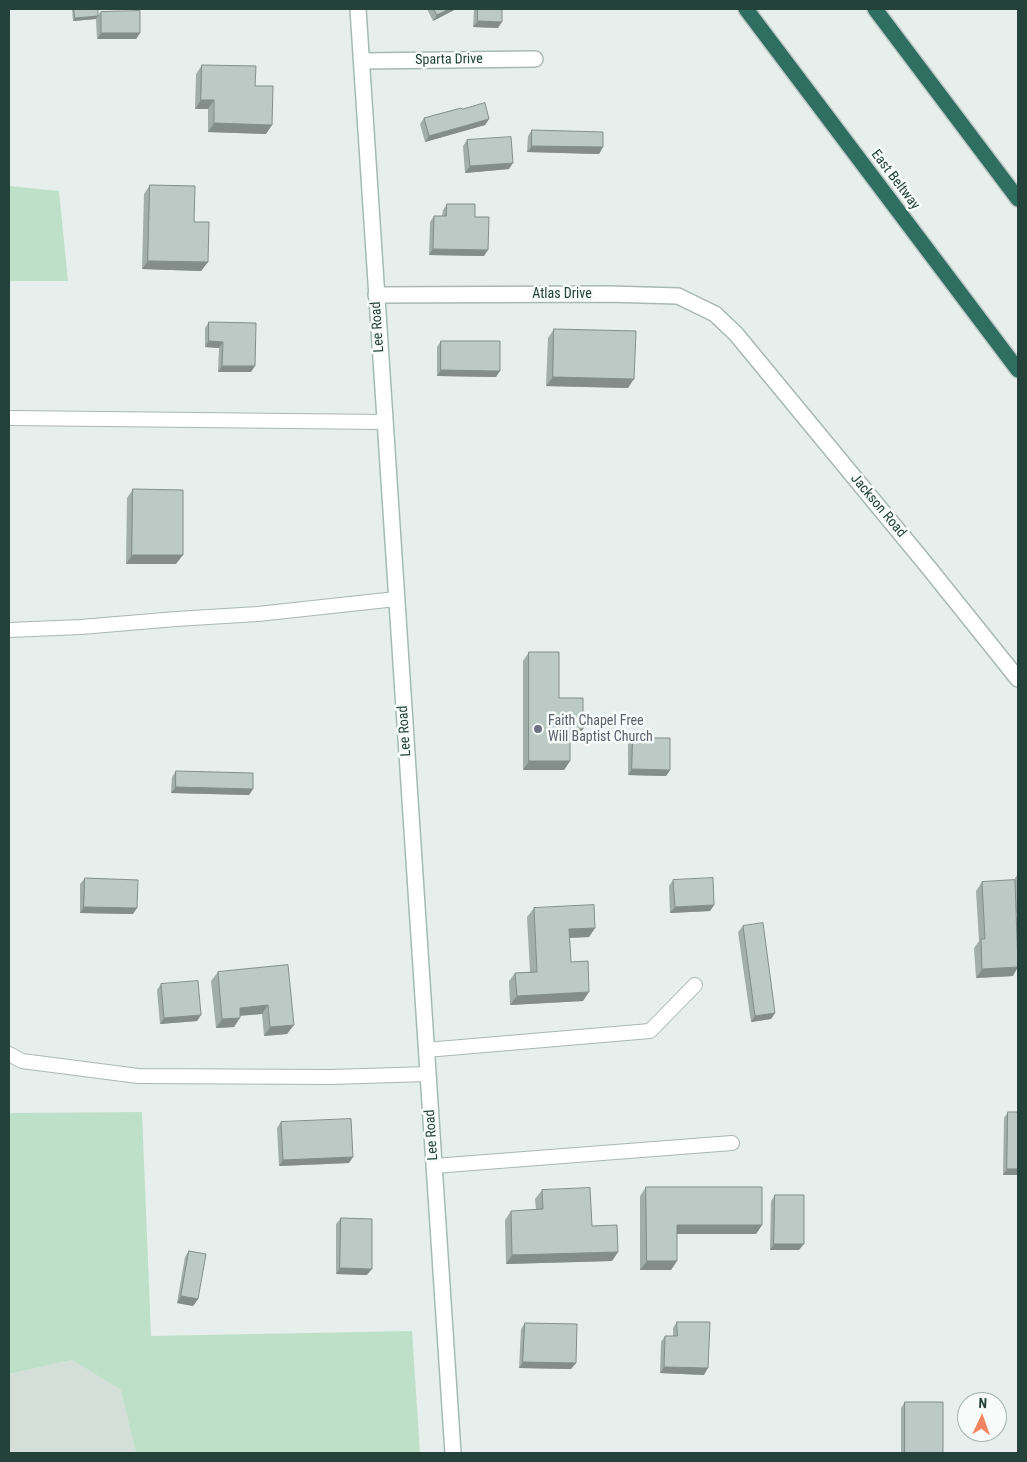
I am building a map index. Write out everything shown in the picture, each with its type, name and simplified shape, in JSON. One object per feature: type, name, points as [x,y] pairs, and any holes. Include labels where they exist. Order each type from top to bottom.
[{"type":"highway","name":"East Beltway","points":[[746,9],[1018,370]]},
{"type":"highway","points":[[875,9],[1018,199]]},
{"type":"street","name":"Lee Road","points":[[358,9],[453,1453]]},
{"type":"street","name":"Sparta Drive","points":[[362,61],[535,59]]},
{"type":"street","name":"Atlas Drive","points":[[376,294],[608,294],[678,296],[715,314],[736,334]]},
{"type":"street","name":"Jackson Road","points":[[736,334],[930,568],[1018,679]]},
{"type":"lane","points":[[9,418],[384,422]]},
{"type":"lane","points":[[9,630],[81,627],[258,614],[396,599]]},
{"type":"lane","points":[[426,1050],[650,1031],[695,985]]},
{"type":"lane","points":[[9,1054],[22,1061],[138,1076],[331,1077],[428,1074]]},
{"type":"lane","points":[[434,1166],[732,1143]]},
{"type":"shaded area","points":[[72,1360],[122,1390],[136,1453],[9,1453],[9,1374]]},
{"type":"green space","points":[[9,186],[59,191],[68,281],[9,281]]},
{"type":"green space","points":[[142,1112],[151,1336],[412,1331],[420,1453],[136,1453],[121,1390],[72,1360],[9,1374],[9,1113]]},
{"type":"building","points":[[74,9],[98,9],[98,16],[75,18]]},
{"type":"building","points":[[434,9],[449,9],[437,15]]},
{"type":"building","points":[[478,9],[502,9],[502,22],[478,21]]},
{"type":"building","points":[[140,11],[140,33],[101,33],[101,12]]},
{"type":"building","points":[[202,65],[256,66],[255,86],[273,86],[272,125],[214,123],[214,100],[201,100]]},
{"type":"building","points":[[485,103],[489,119],[429,136],[424,118]]},
{"type":"building","points":[[532,130],[603,132],[603,147],[532,146]]},
{"type":"building","points":[[511,137],[513,163],[470,166],[467,140]]},
{"type":"building","points":[[150,185],[195,186],[194,222],[209,222],[208,262],[148,261]]},
{"type":"building","points":[[447,204],[475,204],[475,217],[489,217],[488,250],[433,249],[434,216],[446,216]]},
{"type":"building","points":[[209,322],[256,323],[255,366],[222,366],[223,342],[209,341]]},
{"type":"building","points":[[554,329],[636,331],[634,379],[553,377]]},
{"type":"building","points":[[441,341],[500,341],[500,371],[441,370]]},
{"type":"building","points":[[133,489],[183,490],[183,555],[132,555]]},
{"type":"building","points":[[529,652],[559,652],[559,698],[583,698],[583,729],[570,729],[570,761],[529,761]]},
{"type":"building","points":[[633,738],[670,738],[670,770],[632,769]]},
{"type":"building","points":[[176,771],[253,773],[253,789],[176,787]]},
{"type":"building","points":[[85,878],[138,880],[137,908],[84,907]]},
{"type":"building","points":[[713,878],[714,905],[675,907],[673,880]]},
{"type":"building","points":[[1015,880],[1018,967],[982,969],[981,939],[985,939],[982,882]]},
{"type":"building","points":[[594,905],[595,928],[569,929],[571,962],[588,961],[589,992],[517,996],[515,973],[537,972],[534,908]]},
{"type":"building","points":[[763,923],[775,1013],[755,1016],[743,926]]},
{"type":"building","points":[[288,965],[294,1025],[270,1027],[268,1005],[240,1008],[240,1018],[222,1019],[218,972]]},
{"type":"building","points":[[198,981],[201,1015],[164,1018],[161,984]]},
{"type":"building","points":[[1008,1112],[1018,1112],[1018,1169],[1007,1169]]},
{"type":"building","points":[[351,1119],[353,1157],[283,1160],[281,1122]]},
{"type":"building","points":[[646,1187],[762,1187],[762,1225],[677,1225],[677,1261],[647,1261]]},
{"type":"building","points":[[590,1188],[592,1226],[617,1225],[618,1252],[512,1255],[511,1211],[543,1209],[542,1190]]},
{"type":"building","points":[[775,1195],[804,1195],[804,1244],[774,1244]]},
{"type":"building","points":[[341,1218],[372,1219],[372,1269],[340,1268]]},
{"type":"building","points":[[189,1251],[206,1254],[198,1299],[181,1296]]},
{"type":"building","points":[[677,1322],[710,1322],[708,1368],[664,1367],[665,1336],[677,1336]]},
{"type":"building","points":[[525,1323],[577,1324],[576,1363],[523,1362]]},
{"type":"building","points":[[905,1402],[943,1402],[943,1453],[905,1453]]},
{"type":"place","name":"Faith Chapel Free Will Baptist Church","points":[[538,729]]}]
